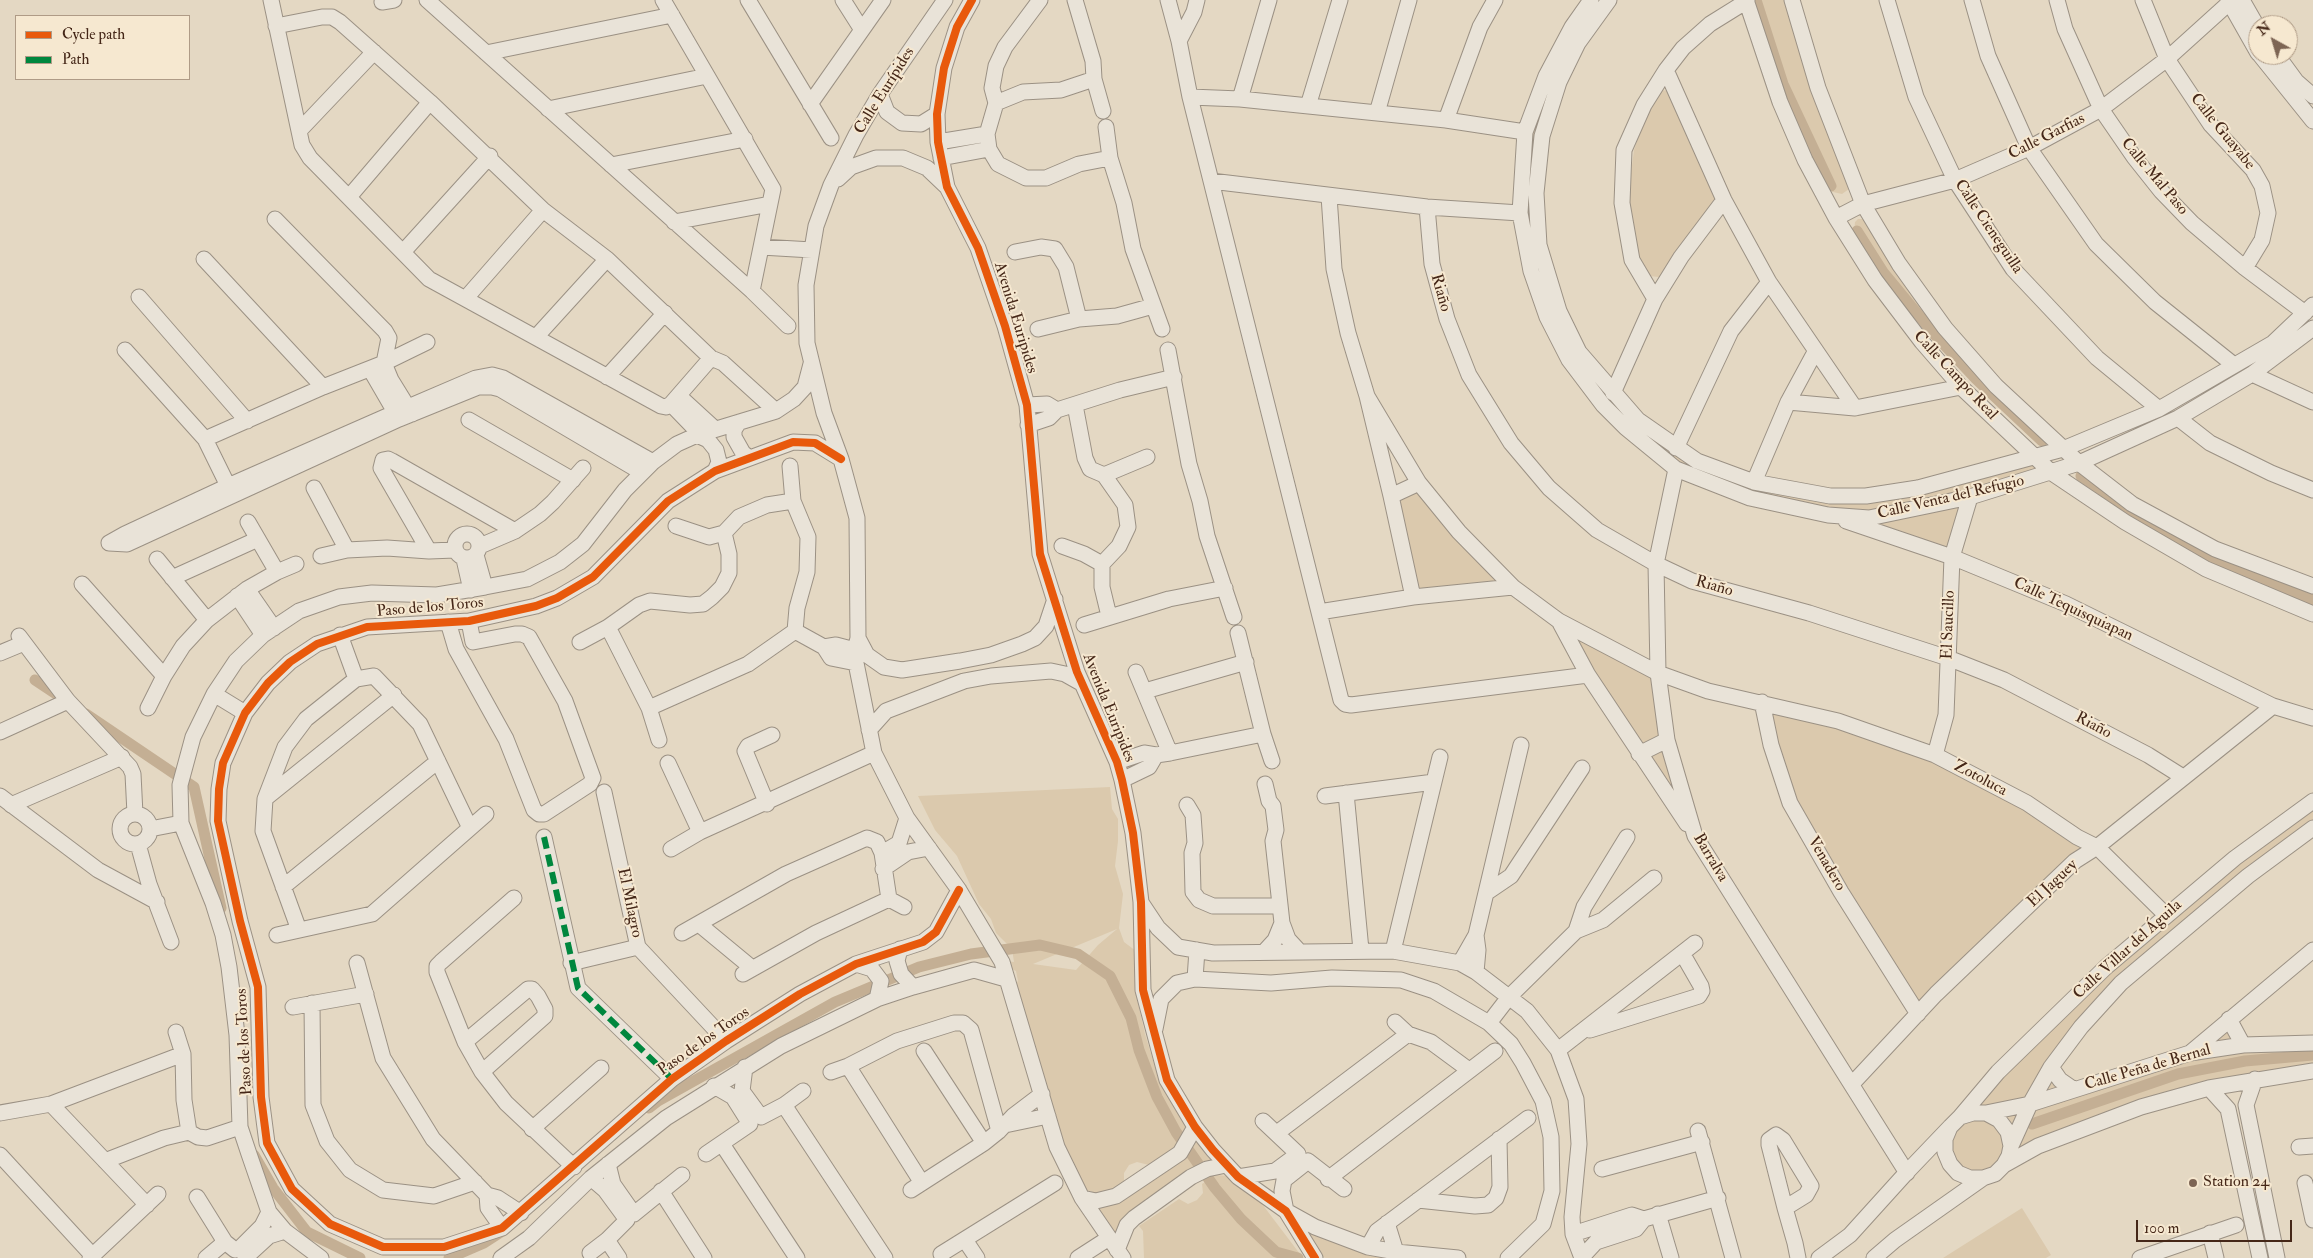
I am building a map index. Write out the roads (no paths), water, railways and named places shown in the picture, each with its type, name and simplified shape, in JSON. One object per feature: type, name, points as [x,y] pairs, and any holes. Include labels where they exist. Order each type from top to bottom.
[{"type":"street","points":[[271,0],[302,145],[310,158],[429,279],[661,406],[666,407],[675,400],[711,358]]},
{"type":"street","points":[[427,0],[752,290],[788,326]]},
{"type":"street","points":[[663,0],[773,189],[752,290]]},
{"type":"street","points":[[748,0],[831,138]]},
{"type":"street","points":[[843,0],[862,30]]},
{"type":"street","points":[[810,104],[883,0]]},
{"type":"street","name":"Calle Eurípides","points":[[945,0],[880,94],[856,135],[831,185],[816,226],[806,285],[807,343],[824,413],[841,459],[857,518],[856,650],[874,753],[907,818],[960,890],[1002,962],[1057,1147],[1082,1198],[1116,1249]]},
{"type":"street","points":[[947,187],[938,142],[937,114],[946,60],[957,28],[972,0]]},
{"type":"street","points":[[1040,0],[1005,47],[996,66],[992,88],[996,103],[988,141],[998,164],[1026,178],[1046,178],[1079,164],[1110,158]]},
{"type":"street","points":[[1076,0],[1093,61],[1094,79],[1103,111]]},
{"type":"street","points":[[1168,0],[1179,41],[1190,97],[1341,700],[1345,704],[1588,675]]},
{"type":"street","points":[[1179,41],[1194,12],[1197,0]]},
{"type":"street","points":[[1240,99],[1269,0]]},
{"type":"street","points":[[1308,106],[1340,0]]},
{"type":"street","points":[[1377,113],[1409,0]]},
{"type":"street","points":[[1480,27],[1482,0]]},
{"type":"street","points":[[1446,120],[1480,27],[1496,0]]},
{"type":"street","name":"Calle Venta del Refugio","points":[[1590,0],[1572,27],[1546,76],[1526,132],[1520,213],[1531,271],[1547,317],[1569,360],[1603,406],[1626,428],[1676,469],[1750,498],[1828,515],[1869,518],[1970,497],[2052,473],[2079,463],[2178,418],[2252,374],[2313,328]]},
{"type":"street","name":"Calle Venta del Refugio","points":[[1608,0],[1578,43],[1559,82],[1542,136],[1536,193],[1539,245],[1559,311],[1580,352],[1638,420],[1697,462],[1754,482],[1830,496],[1866,496],[1918,488],[2063,448],[2159,409],[2273,343],[2309,309]]},
{"type":"street","points":[[1655,299],[1632,260],[1622,203],[1624,150],[1644,105],[1666,70],[1683,48],[1710,24],[1747,0]]},
{"type":"street","name":"Calle Campo Real","points":[[1747,0],[1780,102],[1806,160],[1836,218],[1875,280],[1922,342],[1962,387],[2052,473],[2126,522],[2206,569],[2313,614]]},
{"type":"street","name":"Calle Campo Real","points":[[1792,0],[1818,88],[1863,204],[1899,264],[1945,328],[1996,386],[2079,463],[2132,504],[2207,544],[2313,586]]},
{"type":"street","name":"Calle Cieneguilla","points":[[1887,0],[1916,97],[1955,180],[2013,269],[2097,358],[2159,409]]},
{"type":"street","points":[[1972,0],[1988,56],[2029,148],[2096,244],[2155,302],[2234,365]]},
{"type":"street","name":"Calle Mal Paso","points":[[2057,0],[2065,29],[2102,109],[2134,157],[2161,191],[2192,223],[2245,268],[2309,309]]},
{"type":"street","name":"Calle Guayabe","points":[[2143,0],[2167,59],[2211,125],[2253,170],[2262,186],[2268,213],[2262,240],[2245,268]]},
{"type":"street","points":[[2233,1],[2248,17]]},
{"type":"street","points":[[2233,1],[2248,32]]},
{"type":"street","name":"Calle Garfias","points":[[1836,218],[1863,204],[1955,180],[2029,148],[2102,109],[2167,59],[2233,1]]},
{"type":"street","points":[[486,53],[672,15]]},
{"type":"street","points":[[276,26],[322,17],[332,17],[490,156],[543,210],[607,259],[665,312],[711,358],[723,363],[776,411]]},
{"type":"street","points":[[299,131],[374,52]]},
{"type":"street","points":[[2268,65],[2313,121]]},
{"type":"street","points":[[2284,65],[2296,81],[2313,96]]},
{"type":"street","points":[[1666,70],[1724,200],[1769,282],[1855,408]]},
{"type":"street","points":[[548,109],[707,76]]},
{"type":"street","points":[[996,103],[1022,92],[1061,90],[1094,79]]},
{"type":"street","points":[[880,94],[887,112],[902,123],[920,124],[937,114]]},
{"type":"street","points":[[1190,97],[1240,99],[1446,120],[1526,132]]},
{"type":"street","points":[[349,196],[430,102]]},
{"type":"street","points":[[1106,127],[1110,158],[1124,203],[1133,248],[1162,329]]},
{"type":"street","points":[[612,165],[745,139]]},
{"type":"street","points":[[938,142],[988,141]]},
{"type":"street","points":[[941,158],[988,141]]},
{"type":"street","points":[[402,252],[490,156]]},
{"type":"street","points":[[831,185],[851,167],[876,158],[903,158],[927,168],[947,187]]},
{"type":"street","points":[[1211,181],[1426,207],[1520,213]]},
{"type":"street","name":"Avenida Euripides","points":[[947,187],[978,248],[1005,326],[1027,404],[1040,554],[1082,683],[1117,762],[1122,780],[1133,833],[1142,902],[1143,990],[1167,1080],[1195,1128],[1226,1165],[1238,1177],[1286,1212],[1313,1254]]},
{"type":"street","points":[[1329,196],[1334,269],[1348,333],[1391,496],[1413,597]]},
{"type":"street","points":[[1613,393],[1655,299],[1680,257],[1724,200]]},
{"type":"street","points":[[674,222],[770,204]]},
{"type":"street","name":"Riaño","points":[[1426,207],[1432,264],[1447,319],[1469,376],[1511,443],[1549,488],[1597,530],[1656,564],[1692,581],[1809,613],[1948,658],[2004,680],[2148,755],[2183,777]]},
{"type":"street","points":[[466,298],[543,210]]},
{"type":"street","points":[[275,219],[385,331],[389,338],[377,366]]},
{"type":"street","points":[[761,247],[812,250]]},
{"type":"street","points":[[1015,252],[1041,247],[1055,249],[1066,268],[1079,319]]},
{"type":"street","points":[[204,259],[323,387]]},
{"type":"street","points":[[536,338],[607,259]]},
{"type":"street","points":[[1676,448],[1731,331],[1769,282]]},
{"type":"street","points":[[139,296],[247,421]]},
{"type":"street","points":[[1038,329],[1079,319],[1117,316],[1153,306]]},
{"type":"street","points":[[607,377],[665,312]]},
{"type":"street","points":[[205,439],[323,387],[377,366],[427,342]]},
{"type":"street","points":[[124,350],[205,439],[230,491]]},
{"type":"street","points":[[1168,350],[1189,464],[1200,501],[1207,536],[1234,617]]},
{"type":"street","points":[[1754,482],[1788,402],[1815,352]]},
{"type":"street","points":[[321,1258],[285,1231],[269,1212],[240,1127],[237,1035],[228,959],[213,903],[181,824],[180,785],[193,736],[214,694],[236,661],[268,631],[299,611],[339,597],[372,593],[437,594],[478,589],[527,578],[560,562],[583,544],[641,472],[653,462],[677,444],[704,433],[776,411],[794,399],[804,387],[811,364]]},
{"type":"street","points":[[377,366],[391,380],[403,414]]},
{"type":"street","points":[[2252,374],[2313,402]]},
{"type":"street","points":[[126,539],[403,414],[476,378],[492,375],[503,378],[653,462]]},
{"type":"street","points":[[1028,425],[1049,418],[1057,410],[1120,390],[1174,377]]},
{"type":"street","points":[[403,414],[478,388],[492,386],[641,472]]},
{"type":"street","points":[[1788,402],[1855,408],[1962,387]]},
{"type":"street","name":"Zotoluca","points":[[1366,396],[1419,483],[1459,532],[1513,587],[1559,621],[1658,673],[1708,691],[1838,721],[1934,755],[2027,803],[2077,837],[2097,847],[2166,915]]},
{"type":"street","points":[[675,400],[704,433],[716,450],[719,462],[715,471]]},
{"type":"street","points":[[1027,404],[1047,404],[1057,410]]},
{"type":"street","points":[[1075,405],[1085,458],[1090,469],[1104,475],[1125,506],[1128,527],[1119,546],[1102,564],[1102,587],[1108,616]]},
{"type":"street","points":[[2178,418],[2210,443],[2270,474],[2313,490]]},
{"type":"street","points":[[469,420],[574,480]]},
{"type":"street","points":[[739,422],[734,430],[734,437],[743,452],[750,458]]},
{"type":"street","name":"Paso de los Toros","points":[[841,459],[815,443],[794,442],[715,471],[668,501],[599,570],[576,588],[557,598],[536,606],[469,621],[367,627],[317,644],[290,662],[268,683],[245,713],[223,763],[219,789],[218,821],[240,921],[258,987],[261,1097],[268,1143],[292,1189],[330,1224],[381,1252],[444,1247],[502,1228],[574,1167],[672,1079],[726,1041],[800,994],[856,964],[923,942],[936,932],[960,890]]},
{"type":"street","points":[[1104,475],[1147,457]]},
{"type":"street","points":[[429,551],[381,468],[383,460],[388,459],[515,530]]},
{"type":"street","points":[[790,466],[792,501],[808,537],[807,572],[797,608],[796,631]]},
{"type":"street","points":[[322,556],[347,550],[387,548],[469,552],[515,530],[540,514],[574,480],[583,468]]},
{"type":"street","name":"Barralva","points":[[1676,469],[1656,564],[1658,673],[1667,740],[1695,836],[1906,1173]]},
{"type":"street","points":[[1391,496],[1419,483]]},
{"type":"street","points":[[314,488],[347,550]]},
{"type":"street","points":[[1828,515],[1830,496]]},
{"type":"street","name":"El Saucillo","points":[[1934,755],[1946,715],[1952,557],[1970,497]]},
{"type":"street","points":[[676,526],[709,537],[724,533],[739,517],[767,505],[792,501]]},
{"type":"street","name":"Calle Tequisquiapan","points":[[1828,515],[1952,557],[2066,604],[2273,706],[2313,718]]},
{"type":"street","points":[[248,522],[277,572]]},
{"type":"street","points":[[580,642],[608,627],[639,605],[650,601],[690,605],[703,604],[712,598],[722,587],[729,573],[729,554],[724,533]]},
{"type":"street","points":[[172,578],[258,539]]},
{"type":"street","points":[[1062,546],[1084,554],[1102,564]]},
{"type":"street","points":[[469,552],[478,589]]},
{"type":"street","points":[[156,559],[207,620]]},
{"type":"street","points":[[148,708],[164,676],[183,646],[207,620],[242,592],[277,572],[296,564]]},
{"type":"street","points":[[82,584],[164,676]]},
{"type":"street","points":[[1319,612],[1413,597],[1513,587]]},
{"type":"street","points":[[1084,625],[1108,616],[1169,599],[1225,588]]},
{"type":"street","points":[[242,592],[268,631]]},
{"type":"street","points":[[796,631],[824,647],[836,645],[856,650],[884,667],[902,670],[991,654],[1035,638],[1046,626],[1055,599]]},
{"type":"street","points":[[469,621],[473,642]]},
{"type":"street","points":[[1559,621],[1588,675],[1695,836]]},
{"type":"street","points":[[448,622],[456,649],[506,739],[534,810],[538,814],[544,814],[590,784],[593,778],[565,701],[529,637],[516,634],[473,642],[456,649]]},
{"type":"street","points":[[608,627],[649,708],[659,740]]},
{"type":"street","points":[[649,708],[748,664],[796,631]]},
{"type":"street","points":[[1238,633],[1263,734],[1272,761]]},
{"type":"street","points":[[340,635],[356,679]]},
{"type":"street","points":[[0,653],[21,640],[68,701],[122,757],[133,774],[135,814]]},
{"type":"street","points":[[1145,691],[1246,662]]},
{"type":"street","points":[[869,730],[886,711],[964,681],[990,676],[1051,671],[1065,674],[1082,683]]},
{"type":"street","points":[[1136,672],[1145,691],[1163,754]]},
{"type":"street","points":[[299,930],[263,831],[265,799],[286,747],[306,719],[356,679],[374,676],[420,724],[470,828]]},
{"type":"street","points":[[214,694],[245,713]]},
{"type":"street","points":[[265,799],[394,695]]},
{"type":"street","points":[[0,732],[68,701]]},
{"type":"street","name":"Venadero","points":[[1762,702],[1771,745],[1790,803],[1841,892],[1918,1014]]},
{"type":"street","name":"El Jaguey","points":[[1852,1084],[1918,1014],[2075,862],[2097,847],[2273,706]]},
{"type":"street","points":[[767,804],[745,751],[748,746],[772,734]]},
{"type":"street","points":[[1117,762],[1144,754],[1163,754],[1263,734]]},
{"type":"street","points":[[1639,754],[1667,740]]},
{"type":"street","points":[[1460,963],[1476,935],[1521,745]]},
{"type":"street","points":[[671,849],[700,832],[767,804],[874,753]]},
{"type":"street","points":[[1122,780],[1149,767],[1163,754]]},
{"type":"street","points":[[6,800],[122,757]]},
{"type":"street","points":[[1393,951],[1440,757]]},
{"type":"street","points":[[283,887],[438,761]]},
{"type":"street","points":[[668,763],[700,832]]},
{"type":"street","points":[[1486,893],[1511,876],[1582,768]]},
{"type":"street","points":[[1324,796],[1434,782]]},
{"type":"street","points":[[1265,784],[1268,801],[1273,806],[1275,822],[1273,841],[1282,924],[1288,939],[1300,952]]},
{"type":"street","name":"El Milagro","points":[[604,792],[638,947],[726,1041]]},
{"type":"street","points":[[1346,793],[1361,950]]},
{"type":"street","points":[[6,800],[98,870],[157,902]]},
{"type":"street","points":[[1187,801],[1184,816],[1187,842],[1192,853],[1193,892],[1199,900],[1214,906],[1280,906]]},
{"type":"street","name":"Calle Villar del Águila","points":[[1955,1122],[1998,1072],[2106,967],[2234,858],[2313,801]]},
{"type":"street","points":[[135,814],[146,820],[150,829],[147,838],[138,844],[127,842],[120,833],[122,822],[135,814]]},
{"type":"street","points":[[277,935],[372,914],[486,814]]},
{"type":"street","points":[[882,852],[899,843],[907,818]]},
{"type":"street","points":[[150,829],[181,824]]},
{"type":"street","name":"Calle Villar del Águila","points":[[2011,1146],[2030,1104],[2051,1067],[2081,1027],[2122,983],[2240,882],[2313,828]]},
{"type":"street","points":[[544,837],[575,980],[584,996],[672,1079]]},
{"type":"street","points":[[1576,931],[1584,907],[1627,837]]},
{"type":"street","points":[[682,933],[786,874],[868,838],[877,842],[882,852],[883,869],[889,899]]},
{"type":"street","points":[[138,844],[149,884],[171,942]]},
{"type":"street","points":[[883,869],[908,852],[929,848]]},
{"type":"street","points":[[1489,1023],[1509,997],[1576,931],[1603,920],[1654,878]]},
{"type":"street","points":[[514,898],[437,966],[465,1042],[482,1072],[506,1103],[574,1167]]},
{"type":"street","points":[[700,924],[748,971],[816,933],[889,899]]},
{"type":"street","points":[[889,899],[904,907]]},
{"type":"street","points":[[1142,902],[1158,928],[1178,947],[1213,953],[1393,951],[1460,963],[1476,972],[1527,1011],[1558,1050],[1576,1099],[1580,1144],[1572,1217],[1573,1234],[1582,1258],[1596,1242],[1636,1229],[1651,1217]]},
{"type":"street","points":[[1264,952],[1275,940],[1282,924]]},
{"type":"street","points":[[1476,935],[1478,950],[1476,972]]},
{"type":"street","points":[[1558,1050],[1695,943]]},
{"type":"street","points":[[571,963],[638,947]]},
{"type":"street","points":[[900,948],[897,961],[901,974],[913,987]]},
{"type":"street","points":[[1195,979],[1197,950]]},
{"type":"street","points":[[2190,1053],[2313,950]]},
{"type":"street","points":[[1581,1032],[1699,996],[1702,992],[1701,986],[1682,953]]},
{"type":"street","points":[[357,963],[383,1058],[433,1138],[487,1195],[498,1198],[521,1213]]},
{"type":"street","points":[[856,964],[872,969],[881,981],[877,999]]},
{"type":"street","points":[[501,1258],[528,1238],[591,1178],[666,1118],[745,1067],[810,1031],[877,999],[974,970],[1006,979]]},
{"type":"street","points":[[1154,1033],[1161,998],[1177,984],[1195,979],[1271,983],[1332,978],[1401,980],[1434,992],[1489,1023],[1511,1044],[1543,1100],[1551,1137],[1552,1191],[1543,1224],[1508,1258]]},
{"type":"street","points":[[465,1042],[528,989],[532,989],[538,996],[545,1009],[545,1016],[482,1072]]},
{"type":"street","points":[[293,1007],[366,994]]},
{"type":"street","points":[[312,1004],[313,1105],[326,1142],[350,1170],[383,1190],[434,1196],[475,1182]]},
{"type":"street","points":[[2229,1019],[2243,1045]]},
{"type":"street","points":[[1395,1022],[1408,1034],[1431,1042],[1469,1070]]},
{"type":"street","points":[[831,1072],[848,1066],[897,1041],[954,1023],[963,1023],[970,1030],[1002,1128]]},
{"type":"street","points":[[176,1032],[183,1054],[184,1100],[189,1132]]},
{"type":"street","points":[[1277,1133],[1408,1034]]},
{"type":"street","name":"Calle Peña de Bernal","points":[[1986,1113],[2030,1104],[2190,1053],[2243,1045],[2313,1043]]},
{"type":"street","points":[[924,1051],[984,1143]]},
{"type":"street","points":[[1328,1179],[1495,1051]]},
{"type":"street","points":[[0,1113],[51,1104],[183,1054]]},
{"type":"street","points":[[848,1066],[917,1186],[984,1143],[1002,1128],[1012,1116],[1042,1094]]},
{"type":"street","points":[[745,1067],[742,1091],[756,1121]]},
{"type":"street","points":[[2051,1067],[2060,1080],[2073,1089]]},
{"type":"street","points":[[532,1129],[601,1068]]},
{"type":"street","points":[[1874,1258],[1895,1240],[1983,1178],[1995,1174],[2004,1165],[2038,1146],[2124,1113],[2209,1088],[2313,1071]]},
{"type":"street","points":[[2255,1079],[2246,1105],[2277,1258]]},
{"type":"street","points":[[714,1086],[733,1097],[756,1121]]},
{"type":"street","points":[[2209,1088],[2228,1109],[2260,1258]]},
{"type":"street","points":[[706,1154],[803,1091]]},
{"type":"street","points":[[51,1104],[147,1205]]},
{"type":"street","points":[[784,1105],[885,1258]]},
{"type":"street","points":[[1819,1258],[1850,1235],[1955,1122],[1973,1113],[1986,1113],[1999,1120],[2008,1132],[2011,1146],[2009,1156],[2004,1165]]},
{"type":"street","points":[[1002,1128],[1048,1116]]},
{"type":"street","points":[[1368,1246],[1377,1231],[1387,1223],[1528,1118]]},
{"type":"street","points":[[1263,1122],[1298,1154],[1280,1176],[1286,1212],[1315,1227],[1368,1246],[1396,1252],[1458,1258]]},
{"type":"street","points":[[1955,1122],[1945,1139],[1945,1152],[1950,1164],[1958,1173],[1970,1178],[1983,1178]]},
{"type":"street","points":[[105,1161],[164,1138],[189,1132],[198,1137],[207,1138],[240,1127]]},
{"type":"street","points":[[1082,1198],[1096,1201],[1116,1196],[1183,1149],[1195,1128]]},
{"type":"street","points":[[1602,1169],[1700,1137],[1733,1258]]},
{"type":"street","points":[[1418,1200],[1475,1206],[1488,1205],[1496,1198],[1500,1187],[1499,1139]]},
{"type":"street","points":[[722,1144],[797,1258]]},
{"type":"street","points":[[0,1154],[91,1257],[158,1194]]},
{"type":"street","points":[[1238,1177],[1280,1176],[1308,1162],[1328,1179],[1344,1189]]},
{"type":"street","points":[[608,1164],[613,1184],[630,1217]]},
{"type":"street","points":[[1078,1258],[1116,1249],[1127,1225],[1134,1218],[1192,1177],[1207,1169],[1226,1165]]},
{"type":"street","points":[[590,1253],[607,1240],[630,1217],[682,1175]]},
{"type":"street","points":[[591,1178],[630,1217]]},
{"type":"street","points":[[941,1254],[1055,1183]]},
{"type":"street","points":[[2306,1183],[2312,1214]]},
{"type":"street","points":[[661,1191],[704,1258]]},
{"type":"street","points":[[2247,1193],[2263,1192]]},
{"type":"street","points":[[487,1195],[488,1208],[502,1228]]},
{"type":"street","points":[[197,1197],[225,1242],[235,1250],[239,1249],[262,1226],[269,1212]]},
{"type":"street","points":[[1573,1234],[1632,1215],[1651,1217],[1718,1198]]},
{"type":"street","points":[[1785,1208],[1798,1258]]},
{"type":"street","points":[[1547,1212],[1572,1217]]},
{"type":"street","points":[[1651,1217],[1671,1258]]},
{"type":"street","points":[[1387,1223],[1396,1252]]},
{"type":"street","points":[[2140,1258],[2236,1224]]},
{"type":"street","points":[[245,1258],[269,1236],[285,1231]]},
{"type":"street","points":[[2210,1233],[2216,1258]]},
{"type":"street","points":[[607,1240],[618,1258]]},
{"type":"street","points":[[965,1240],[977,1258]]},
{"type":"street","points":[[206,1258],[225,1242]]},
{"type":"waterway","points":[[1756,0],[1783,84],[1831,186]]},
{"type":"waterway","points":[[1857,231],[1883,272],[1935,335],[1976,379],[2042,441]]},
{"type":"waterway","points":[[2081,476],[2153,525],[2201,552],[2249,576],[2313,600]]},
{"type":"waterway","points":[[35,680],[62,698]]},
{"type":"waterway","points":[[86,714],[194,787],[221,908]]},
{"type":"waterway","points":[[649,1108],[658,1101],[835,1002],[919,967],[971,954],[1040,945],[1078,954],[1110,976],[1131,1018],[1139,1050],[1157,1097],[1176,1132],[1215,1188],[1241,1219],[1276,1252],[1298,1258]]},
{"type":"waterway","points":[[2032,1124],[2178,1074],[2245,1061],[2313,1055]]},
{"type":"waterway","points":[[254,1155],[273,1188],[307,1232],[360,1258]]},
{"type":"waterway","points":[[449,1258],[484,1243],[501,1232]]},
{"type":"place","name":"Station 24","points":[[2193,1183]]}]
